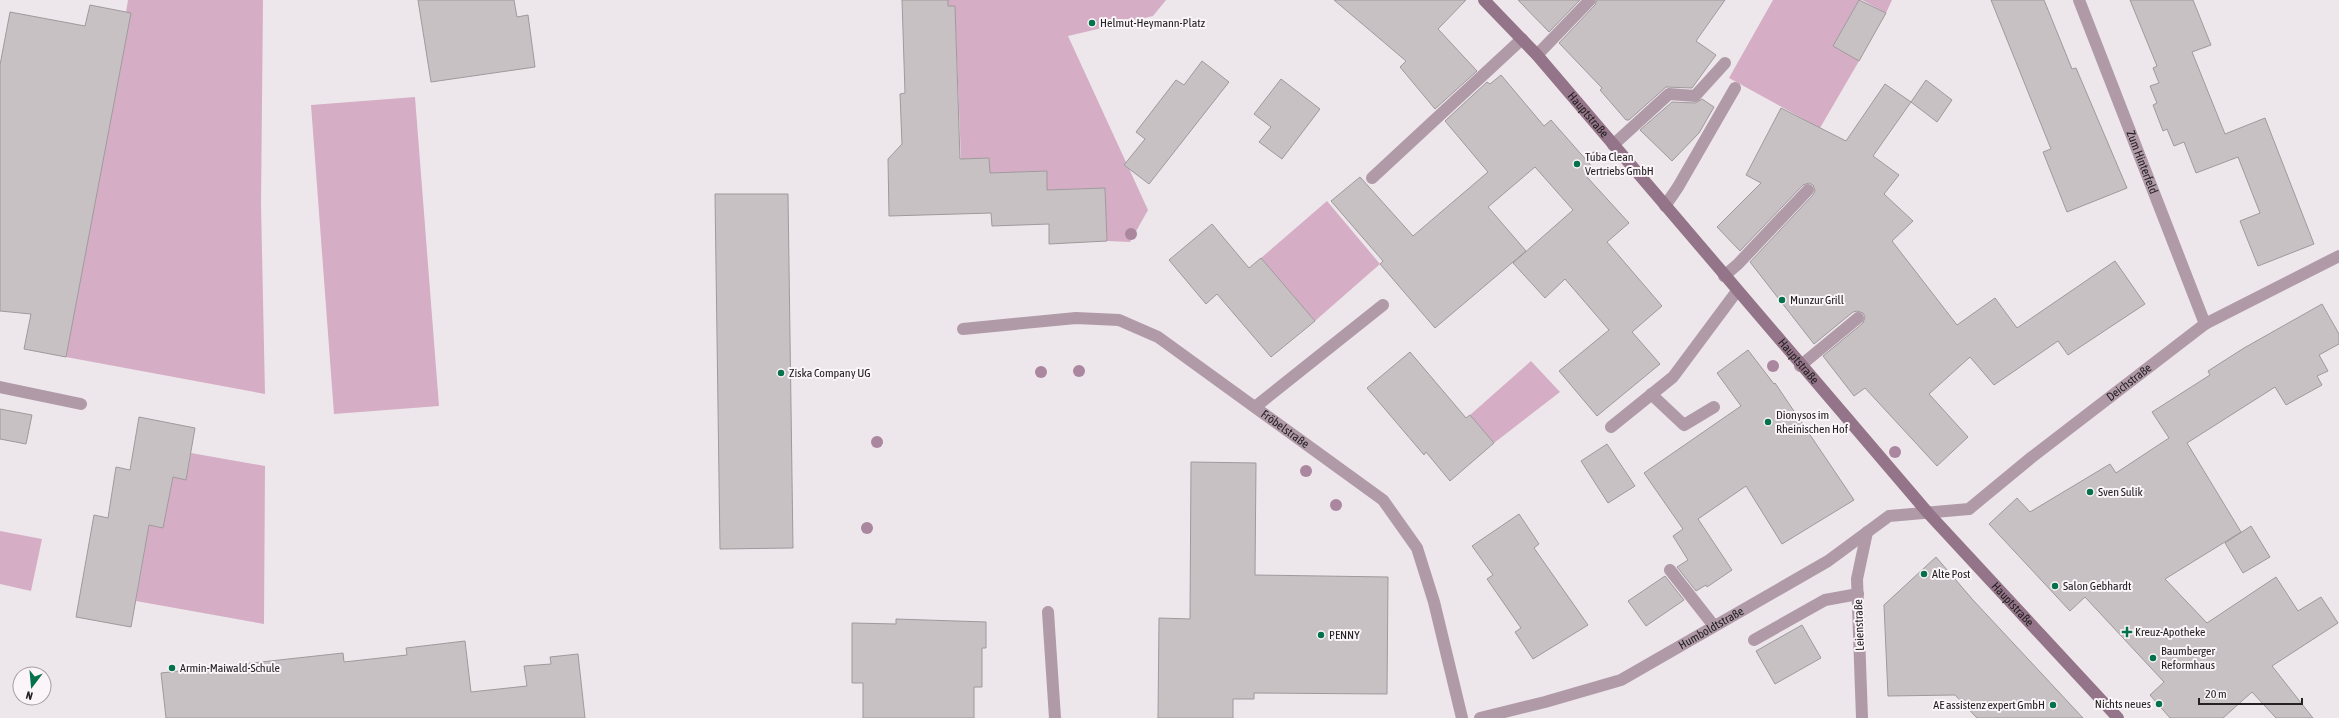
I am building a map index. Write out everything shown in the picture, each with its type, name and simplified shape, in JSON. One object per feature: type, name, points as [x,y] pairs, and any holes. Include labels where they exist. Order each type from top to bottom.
[{"type":"street","name":"Hauptstraße","points":[[1484,0],[1537,55],[1800,366],[1928,513],[2118,718]]},
{"type":"street","points":[[1537,55],[1590,0]]},
{"type":"street","name":"Zum Hinterfeld","points":[[2079,0],[2205,324]]},
{"type":"street","points":[[1372,178],[1522,39]]},
{"type":"street","points":[[1613,145],[1669,94],[1695,96],[1725,63]]},
{"type":"street","points":[[1665,206],[1678,187],[1735,88]]},
{"type":"street","points":[[1724,276],[1738,264],[1808,190]]},
{"type":"street","name":"Deichstraße","points":[[1928,513],[1969,509],[2032,457],[2205,324],[2339,256]]},
{"type":"street","points":[[1611,427],[1673,377],[1737,291]]},
{"type":"street","points":[[1255,407],[1384,305]]},
{"type":"street","name":"Fröbelstraße","points":[[963,329],[1076,318],[1119,320],[1158,337],[1384,500],[1417,548],[1434,602],[1462,718]]},
{"type":"street","points":[[1800,366],[1858,318]]},
{"type":"street","points":[[0,386],[81,404]]},
{"type":"street","points":[[1652,394],[1684,425],[1714,407]]},
{"type":"street","name":"Humboldtstraße","points":[[1480,718],[1545,702],[1621,680],[1828,561],[1889,516],[1928,513]]},
{"type":"street","name":"Leienstraße","points":[[1862,718],[1858,579],[1867,532]]},
{"type":"street","points":[[1670,570],[1714,626]]},
{"type":"street","points":[[1754,640],[1825,600],[1858,594]]},
{"type":"street","points":[[1048,612],[1055,718]]},
{"type":"shaded area","points":[[128,0],[263,0],[261,204],[265,394],[66,357],[131,13],[126,12]]},
{"type":"shaded area","points":[[948,0],[1166,0],[1153,16],[1068,36],[1148,210],[1130,242],[1107,241],[1105,188],[1047,190],[1047,171],[990,173],[989,158],[961,159],[955,7],[948,6]]},
{"type":"shaded area","points":[[1773,0],[1859,0],[1833,46],[1859,61],[1820,128],[1729,78]]},
{"type":"shaded area","points":[[1862,0],[1892,0],[1886,13]]},
{"type":"shaded area","points":[[415,97],[439,406],[334,414],[311,105]]},
{"type":"shaded area","points":[[1327,201],[1380,264],[1315,321],[1261,258]]},
{"type":"shaded area","points":[[1531,361],[1560,392],[1494,443],[1470,415]]},
{"type":"shaded area","points":[[191,453],[265,466],[264,624],[136,601],[149,525],[163,528],[173,477],[186,480]]},
{"type":"shaded area","points":[[0,531],[42,539],[31,591],[0,584]]},
{"type":"building","points":[[418,0],[514,0],[517,17],[528,15],[535,67],[431,82]]},
{"type":"building","points":[[902,0],[948,0],[948,6],[955,6],[960,159],[989,158],[990,173],[1047,171],[1047,190],[1105,188],[1107,241],[1049,244],[1049,224],[992,226],[991,213],[889,216],[888,159],[902,144],[900,94],[905,93]]},
{"type":"building","points":[[1334,0],[1466,0],[1438,29],[1477,71],[1435,109],[1400,67],[1406,61]]},
{"type":"building","points":[[1518,0],[1580,0],[1549,32]]},
{"type":"building","points":[[1597,0],[1725,0],[1696,41],[1716,55],[1692,88],[1666,87],[1629,120],[1626,120],[1600,90],[1602,88],[1559,43],[1595,5]]},
{"type":"building","points":[[1859,0],[1886,13],[1859,61],[1833,46]]},
{"type":"building","points":[[1991,0],[2044,0],[2072,69],[2076,68],[2127,188],[2067,212],[2043,152],[2051,149]]},
{"type":"building","points":[[2130,0],[2193,0],[2211,45],[2192,52],[2225,134],[2265,118],[2314,244],[2258,266],[2240,221],[2260,213],[2238,157],[2196,173],[2184,142],[2174,146],[2167,129],[2163,131],[2153,105],[2157,103],[2150,86],[2159,83],[2153,68],[2157,66]]},
{"type":"building","points":[[90,5],[131,13],[66,357],[24,349],[31,314],[0,311],[0,65],[10,12],[85,26]]},
{"type":"building","points":[[1202,61],[1229,82],[1149,184],[1124,165],[1145,139],[1136,132],[1176,80],[1184,85]]},
{"type":"building","points":[[1501,75],[1544,126],[1551,120],[1595,170],[1587,177],[1629,223],[1607,242],[1662,306],[1632,332],[1660,364],[1597,416],[1559,371],[1609,330],[1565,279],[1545,298],[1513,263],[1573,210],[1535,167],[1488,207],[1526,251],[1435,328],[1380,264],[1383,261],[1331,201],[1360,177],[1413,236],[1488,172],[1445,121],[1487,82],[1490,84]]},
{"type":"building","points":[[1281,79],[1320,109],[1282,159],[1259,142],[1271,127],[1254,114]]},
{"type":"building","points":[[1926,80],[1952,100],[1937,122],[1911,102]]},
{"type":"building","points":[[1885,84],[1911,102],[1873,156],[1899,175],[1884,194],[1913,221],[1892,241],[1957,325],[1995,298],[2017,328],[2115,261],[2145,304],[2068,355],[2058,341],[1994,385],[1970,357],[1929,394],[1968,437],[1937,466],[1865,388],[1854,396],[1823,356],[1863,323],[1865,317],[1863,313],[1857,311],[1853,312],[1814,344],[1750,262],[1813,195],[1815,191],[1813,185],[1809,183],[1803,185],[1740,251],[1717,227],[1761,183],[1746,175],[1781,108],[1846,141]]},
{"type":"building","points":[[1702,99],[1714,107],[1699,133],[1672,161],[1640,130],[1672,102],[1695,103]]},
{"type":"building","points":[[715,194],[788,194],[793,548],[720,549]]},
{"type":"building","points":[[1212,224],[1249,268],[1261,258],[1315,321],[1271,357],[1217,294],[1206,304],[1169,260]]},
{"type":"building","points":[[2322,304],[2339,334],[2339,344],[2319,355],[2328,371],[2317,376],[2322,385],[2286,405],[2275,387],[2187,443],[2241,532],[2165,579],[2207,623],[2276,577],[2298,611],[2321,597],[2338,623],[2272,666],[2313,718],[2276,718],[2252,692],[2223,718],[2170,718],[2150,695],[2164,682],[2085,597],[2070,611],[1989,524],[2017,498],[2030,512],[2110,464],[2116,473],[2169,438],[2152,412],[2210,375],[2208,371],[2244,348]]},
{"type":"building","points":[[1748,350],[1774,384],[1775,383],[1854,500],[1782,544],[1746,486],[1698,519],[1732,570],[1707,587],[1706,585],[1696,591],[1677,567],[1688,560],[1673,536],[1683,529],[1644,473],[1741,406],[1717,373]]},
{"type":"building","points":[[1410,352],[1466,418],[1470,415],[1494,443],[1450,481],[1426,452],[1424,455],[1367,388]]},
{"type":"building","points":[[0,409],[32,415],[26,444],[0,439]]},
{"type":"building","points":[[139,417],[195,428],[186,480],[173,477],[163,528],[149,525],[131,627],[76,617],[94,515],[108,518],[116,467],[130,470]]},
{"type":"building","points":[[1607,444],[1635,486],[1608,503],[1581,461]]},
{"type":"building","points":[[1191,462],[1256,463],[1255,575],[1388,577],[1387,694],[1254,693],[1254,699],[1233,699],[1233,718],[1158,718],[1159,618],[1190,619]]},
{"type":"building","points":[[1519,514],[1539,544],[1534,548],[1588,625],[1533,659],[1515,632],[1521,628],[1487,579],[1493,575],[1472,546]]},
{"type":"building","points":[[2251,526],[2270,557],[2243,573],[2225,543]]},
{"type":"building","points":[[1936,557],[1973,600],[2083,718],[1977,718],[1955,695],[1888,696],[1884,605]]},
{"type":"building","points":[[1665,576],[1684,600],[1646,626],[1628,601]]},
{"type":"building","points":[[896,619],[986,622],[986,648],[982,648],[982,687],[974,687],[974,718],[863,718],[863,683],[852,683],[852,623],[896,624]]},
{"type":"building","points":[[1802,625],[1821,658],[1775,684],[1756,651]]},
{"type":"building","points":[[465,641],[471,692],[527,686],[524,666],[551,664],[550,657],[578,654],[585,718],[166,718],[161,673],[343,653],[344,662],[407,655],[406,648]]},
{"type":"place","name":"Helmut-Heymann-Platz","points":[[1092,23]]},
{"type":"place","name":"Tuba Clean Vertriebs GmbH","points":[[1577,164]]},
{"type":"place","name":"Munzur Grill","points":[[1782,300]]},
{"type":"place","name":"Ziska Company UG","points":[[781,373]]},
{"type":"place","name":"Dionysos im Rheinischen Hof","points":[[1768,422]]},
{"type":"place","name":"Sven Sulik","points":[[2090,492]]},
{"type":"place","name":"Alte Post","points":[[1924,574]]},
{"type":"place","name":"Salon Gebhardt","points":[[2055,586]]},
{"type":"place","name":"Kreuz-Apotheke","points":[[2127,632]]},
{"type":"place","name":"PENNY","points":[[1321,635]]},
{"type":"place","name":"Baumberger Reformhaus","points":[[2153,658]]},
{"type":"place","name":"Armin-Maiwald-Schule","points":[[172,668]]},
{"type":"place","name":"Nichts neues","points":[[2159,704]]},
{"type":"place","name":"AE assistenz expert GmbH","points":[[2053,705]]}]
